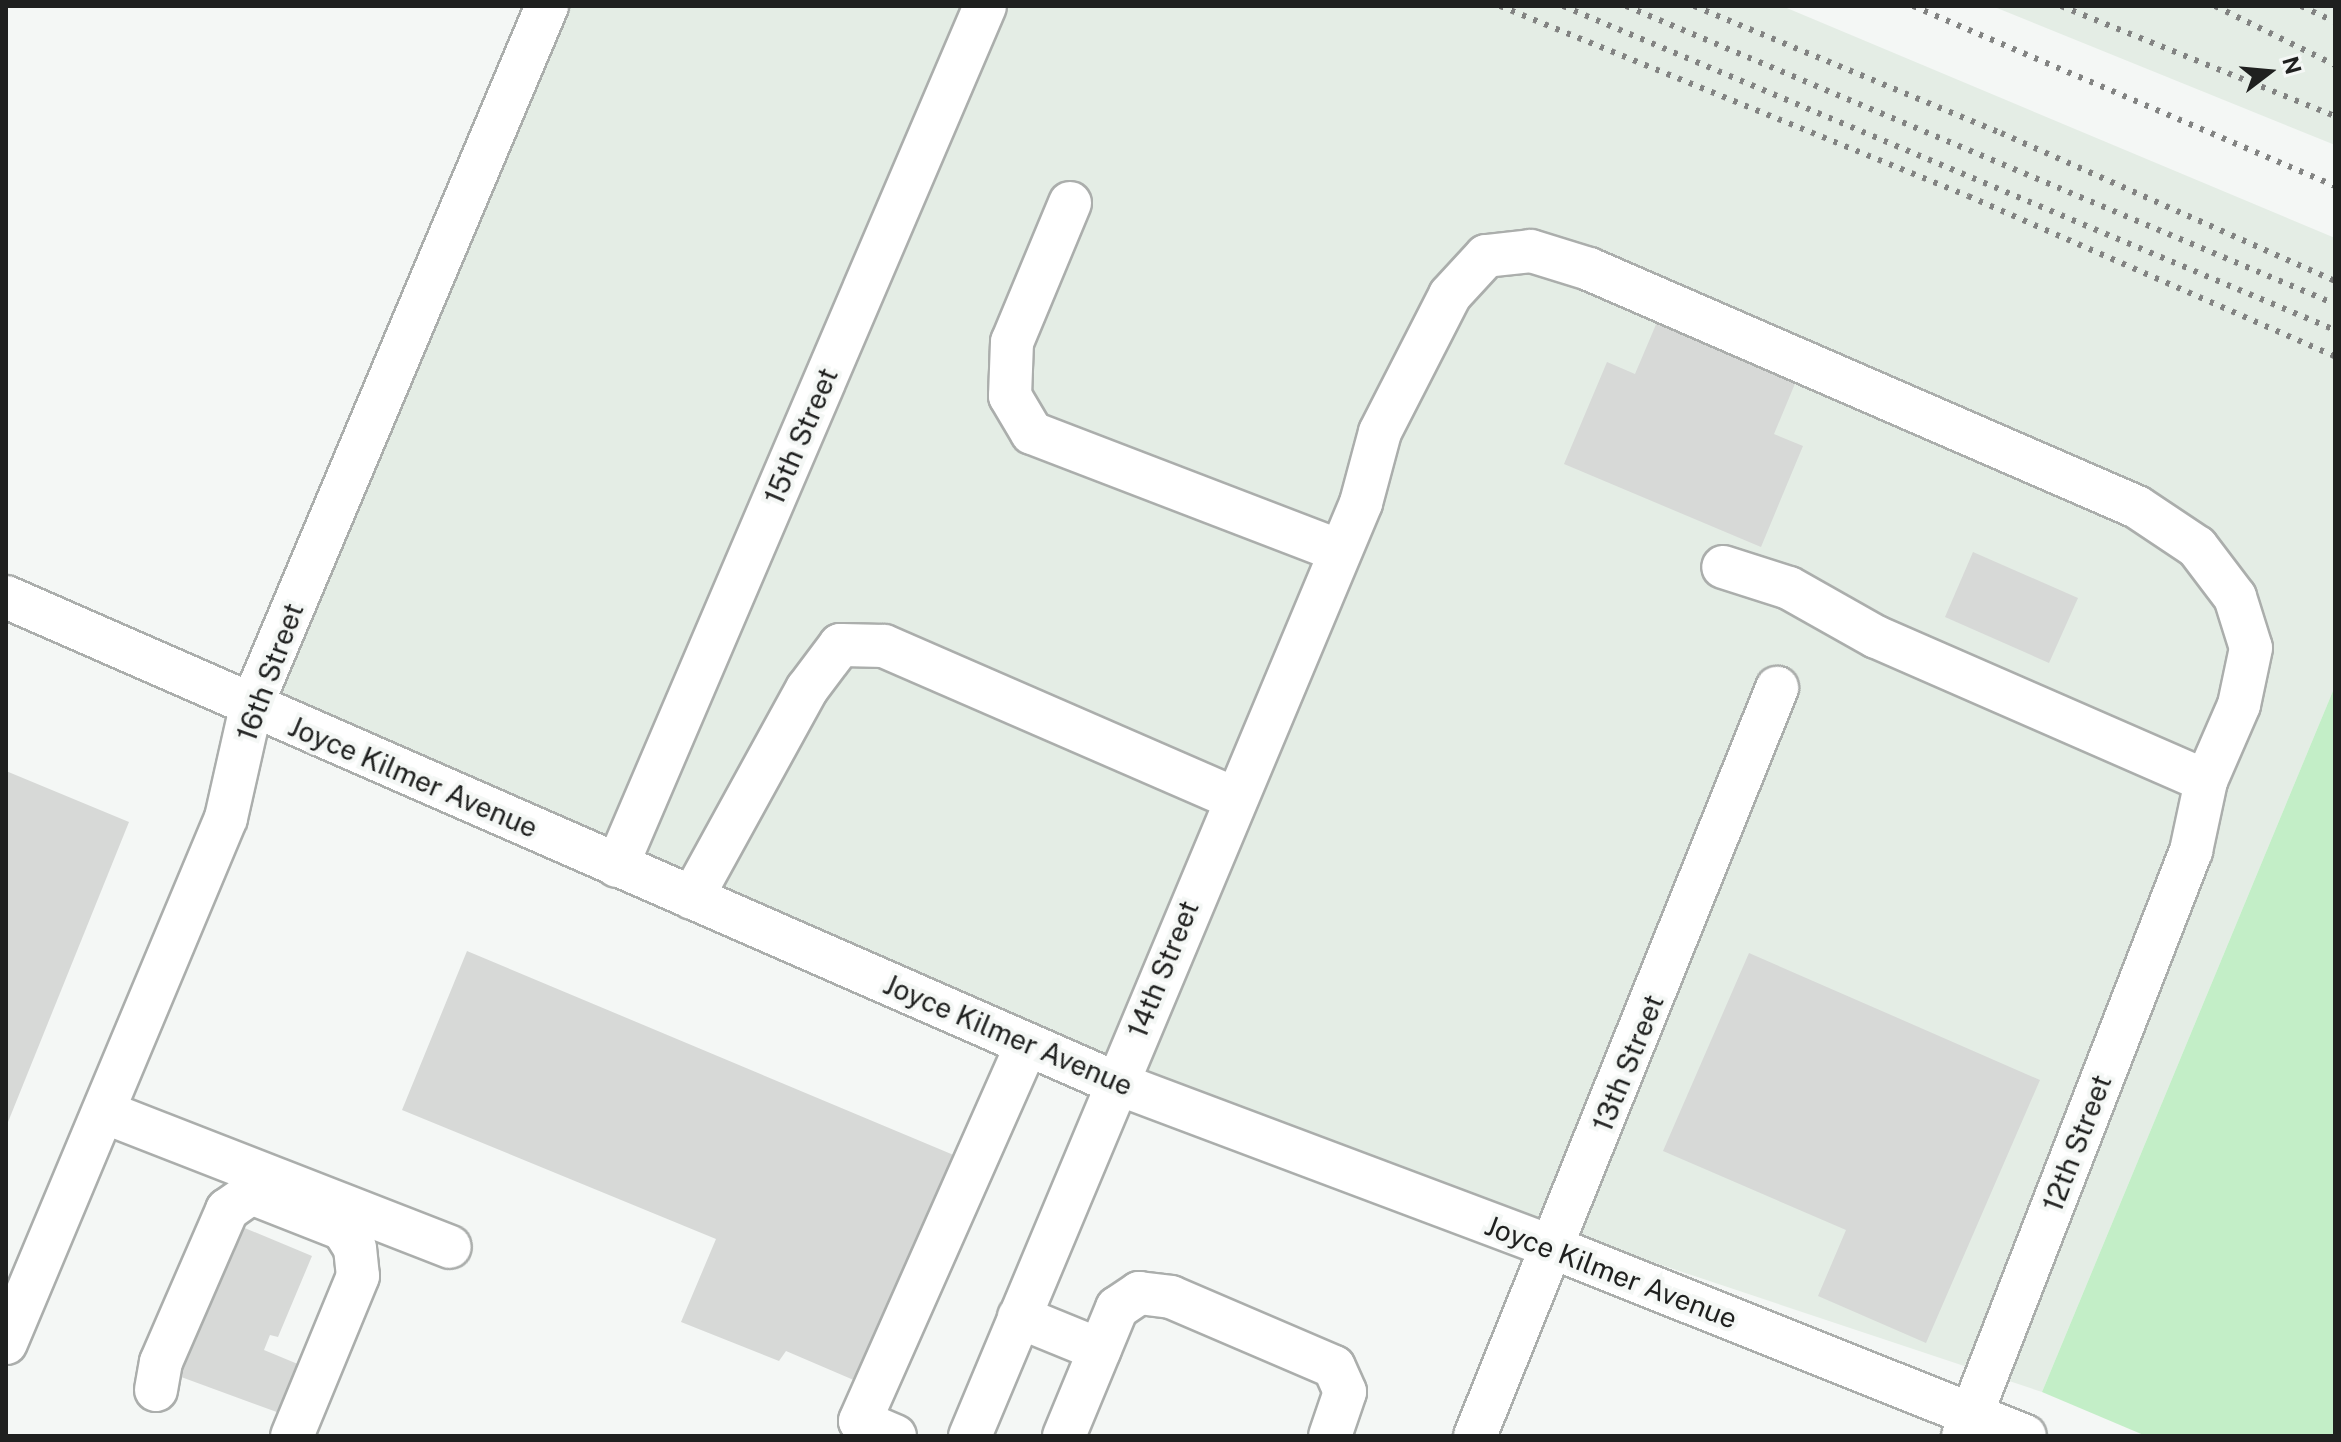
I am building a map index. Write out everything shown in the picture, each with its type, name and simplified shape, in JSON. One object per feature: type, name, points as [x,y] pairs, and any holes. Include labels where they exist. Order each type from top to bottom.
[{"type":"street","name":"16th Street","points":[[6,1343],[226,818],[251,707],[547,6]]},
{"type":"street","name":"15th Street","points":[[617,866],[985,6]]},
{"type":"street","points":[[1070,203],[1012,342],[1010,396],[1032,433],[1339,551]]},
{"type":"street","name":"14th Street","points":[[970,1436],[1234,798],[1361,503],[1380,432],[1450,295],[1486,256],[1531,251],[1589,269],[2137,507],[2197,547],[2235,597],[2251,648],[2239,705],[2206,781]]},
{"type":"street","points":[[1723,567],[1789,588],[1876,637],[2206,781]]},
{"type":"street","name":"Joyce Kilmer Avenue","points":[[6,597],[251,707],[1116,1083],[1554,1248],[1968,1425],[2025,1436]]},
{"type":"street","points":[[692,898],[807,689],[840,645],[884,646],[1234,798]]},
{"type":"street","name":"13th Street","points":[[1475,1436],[1554,1248],[1777,688]]},
{"type":"street","name":"12th Street","points":[[1968,1425],[2191,851],[2206,781]]},
{"type":"street","points":[[877,1428],[1027,1044]]},
{"type":"street","points":[[104,1112],[450,1247]]},
{"type":"street","points":[[156,1390],[161,1362],[227,1210],[251,1193],[343,1229],[355,1248],[358,1276],[292,1436]]},
{"type":"street","points":[[1064,1436],[1121,1301],[1139,1293],[1171,1297],[1334,1367],[1345,1392],[1330,1436]]},
{"type":"street","points":[[1019,1317],[1100,1350]]},
{"type":"shaded area","points":[[555,6],[1782,6],[2335,238],[2335,686],[2042,1392],[1116,1083],[252,723]]},
{"type":"shaded area","points":[[1992,6],[2335,6],[2335,145]]},
{"type":"green space","points":[[2335,686],[2335,1436],[2146,1436],[2042,1392]]},
{"type":"building","points":[[1660,315],[1799,374],[1774,434],[1803,446],[1761,547],[1564,464],[1607,362],[1635,374]]},
{"type":"building","points":[[1973,552],[2078,598],[2049,663],[1945,617]]},
{"type":"building","points":[[6,771],[129,822],[6,1127]]},
{"type":"building","points":[[467,951],[956,1156],[863,1384],[786,1351],[779,1361],[681,1322],[716,1239],[402,1110]]},
{"type":"building","points":[[1749,953],[2040,1080],[1926,1343],[1818,1296],[1846,1230],[1663,1151]]},
{"type":"building","points":[[228,1221],[312,1256],[278,1337],[270,1335],[264,1350],[305,1367],[285,1415],[173,1374]]},
{"type":"railway","points":[[1500,6],[1968,196],[2335,356]]},
{"type":"railway","points":[[1563,6],[2335,330]]},
{"type":"railway","points":[[1626,6],[2335,304]]},
{"type":"railway","points":[[1694,6],[2001,133],[2335,281]]},
{"type":"railway","points":[[1913,6],[2335,186]]},
{"type":"railway","points":[[2061,6],[2335,116]]},
{"type":"railway","points":[[2215,6],[2335,65]]},
{"type":"railway","points":[[2301,6],[2335,22]]}]
